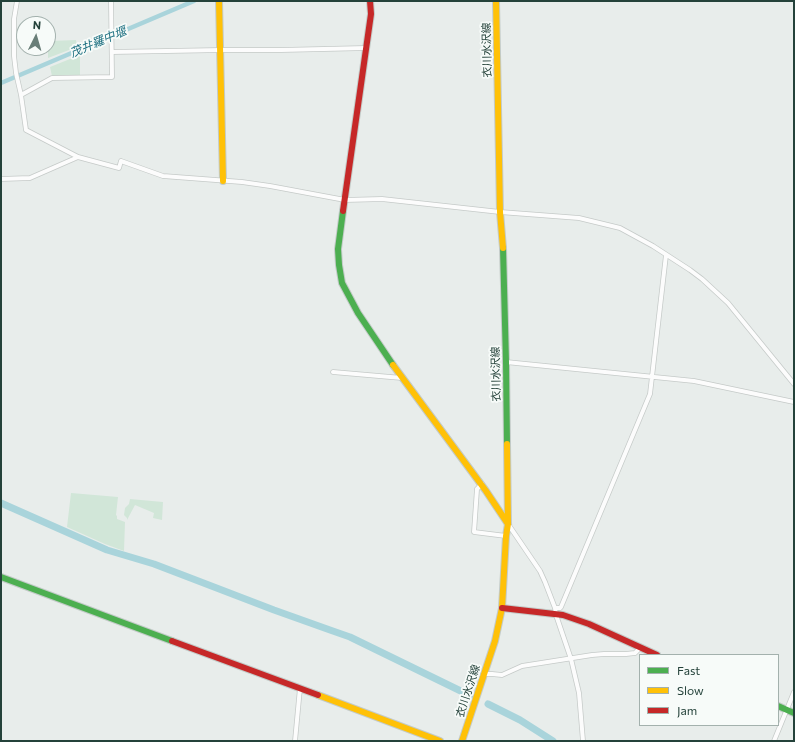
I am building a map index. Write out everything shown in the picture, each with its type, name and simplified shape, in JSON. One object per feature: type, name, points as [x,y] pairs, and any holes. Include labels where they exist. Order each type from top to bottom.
[{"type":"street","points":[[17,1],[14,20],[14,56],[16,77],[21,95],[26,130],[78,157],[119,168],[121,161],[163,176],[242,182],[345,200],[382,199],[500,212],[579,218],[620,228],[666,254],[702,279],[728,303],[794,384]]},
{"type":"street","points":[[21,95],[52,78],[112,77],[111,1]]},
{"type":"street","points":[[219,1],[223,181]]},
{"type":"street","points":[[370,1],[366,48],[338,249],[342,282],[358,313],[402,378],[482,484],[540,571],[556,612],[571,659],[579,693],[584,741]]},
{"type":"street","name":"衣川水沢線","points":[[462,741],[495,641],[502,608],[508,524],[506,362],[503,254],[500,212],[496,1]]},
{"type":"street","points":[[112,52],[366,48]]},
{"type":"street","points":[[1,179],[30,178],[78,157]]},
{"type":"street","points":[[556,612],[561,607],[645,406],[651,388],[666,254]]},
{"type":"street","points":[[506,362],[694,381],[794,402]]},
{"type":"street","points":[[333,372],[402,378]]},
{"type":"street","points":[[482,484],[477,489],[474,532],[506,536]]},
{"type":"street","points":[[1,577],[440,741]]},
{"type":"street","points":[[502,608],[556,612],[563,616],[589,624],[655,654]]},
{"type":"street","points":[[485,674],[502,675],[522,666],[604,654],[635,653],[640,648]]},
{"type":"street","points":[[295,741],[300,688]]},
{"type":"street","points":[[774,741],[794,692]]},
{"type":"street","points":[[779,706],[794,713]]},
{"type":"green space","points":[[76,40],[77,47],[56,55],[56,41]]},
{"type":"green space","points":[[80,55],[80,76],[52,76],[50,67]]},
{"type":"green space","points":[[71,493],[118,497],[117,519],[125,522],[124,551],[67,527]]},
{"type":"green space","points":[[130,499],[163,502],[162,520],[153,518],[154,513],[135,505],[127,520],[124,515],[125,508],[129,504]]},
{"type":"waterway","name":"茂井羅中堰","points":[[1,83],[194,1]]},
{"type":"waterway","points":[[1,503],[107,550],[154,564],[274,610],[350,637],[471,696]]},
{"type":"waterway","points":[[488,704],[520,720],[553,741]]},
{"type":"traffic: fast","points":[[343,211],[338,249],[342,283],[358,313],[393,365]]},
{"type":"traffic: fast","points":[[503,248],[507,444]]},
{"type":"traffic: fast","points":[[1,577],[172,641]]},
{"type":"traffic: fast","points":[[779,706],[794,713]]},
{"type":"traffic: slow","points":[[219,1],[223,181]]},
{"type":"traffic: slow","points":[[496,1],[500,212],[503,248]]},
{"type":"traffic: slow","points":[[393,365],[486,491],[508,524]]},
{"type":"traffic: slow","points":[[462,741],[495,641],[502,608],[508,524],[507,444]]},
{"type":"traffic: slow","points":[[318,695],[440,741]]},
{"type":"traffic: jam","points":[[343,211],[371,14],[370,1]]},
{"type":"traffic: jam","points":[[502,608],[563,615],[589,624],[655,654]]},
{"type":"traffic: jam","points":[[172,641],[318,695]]}]
